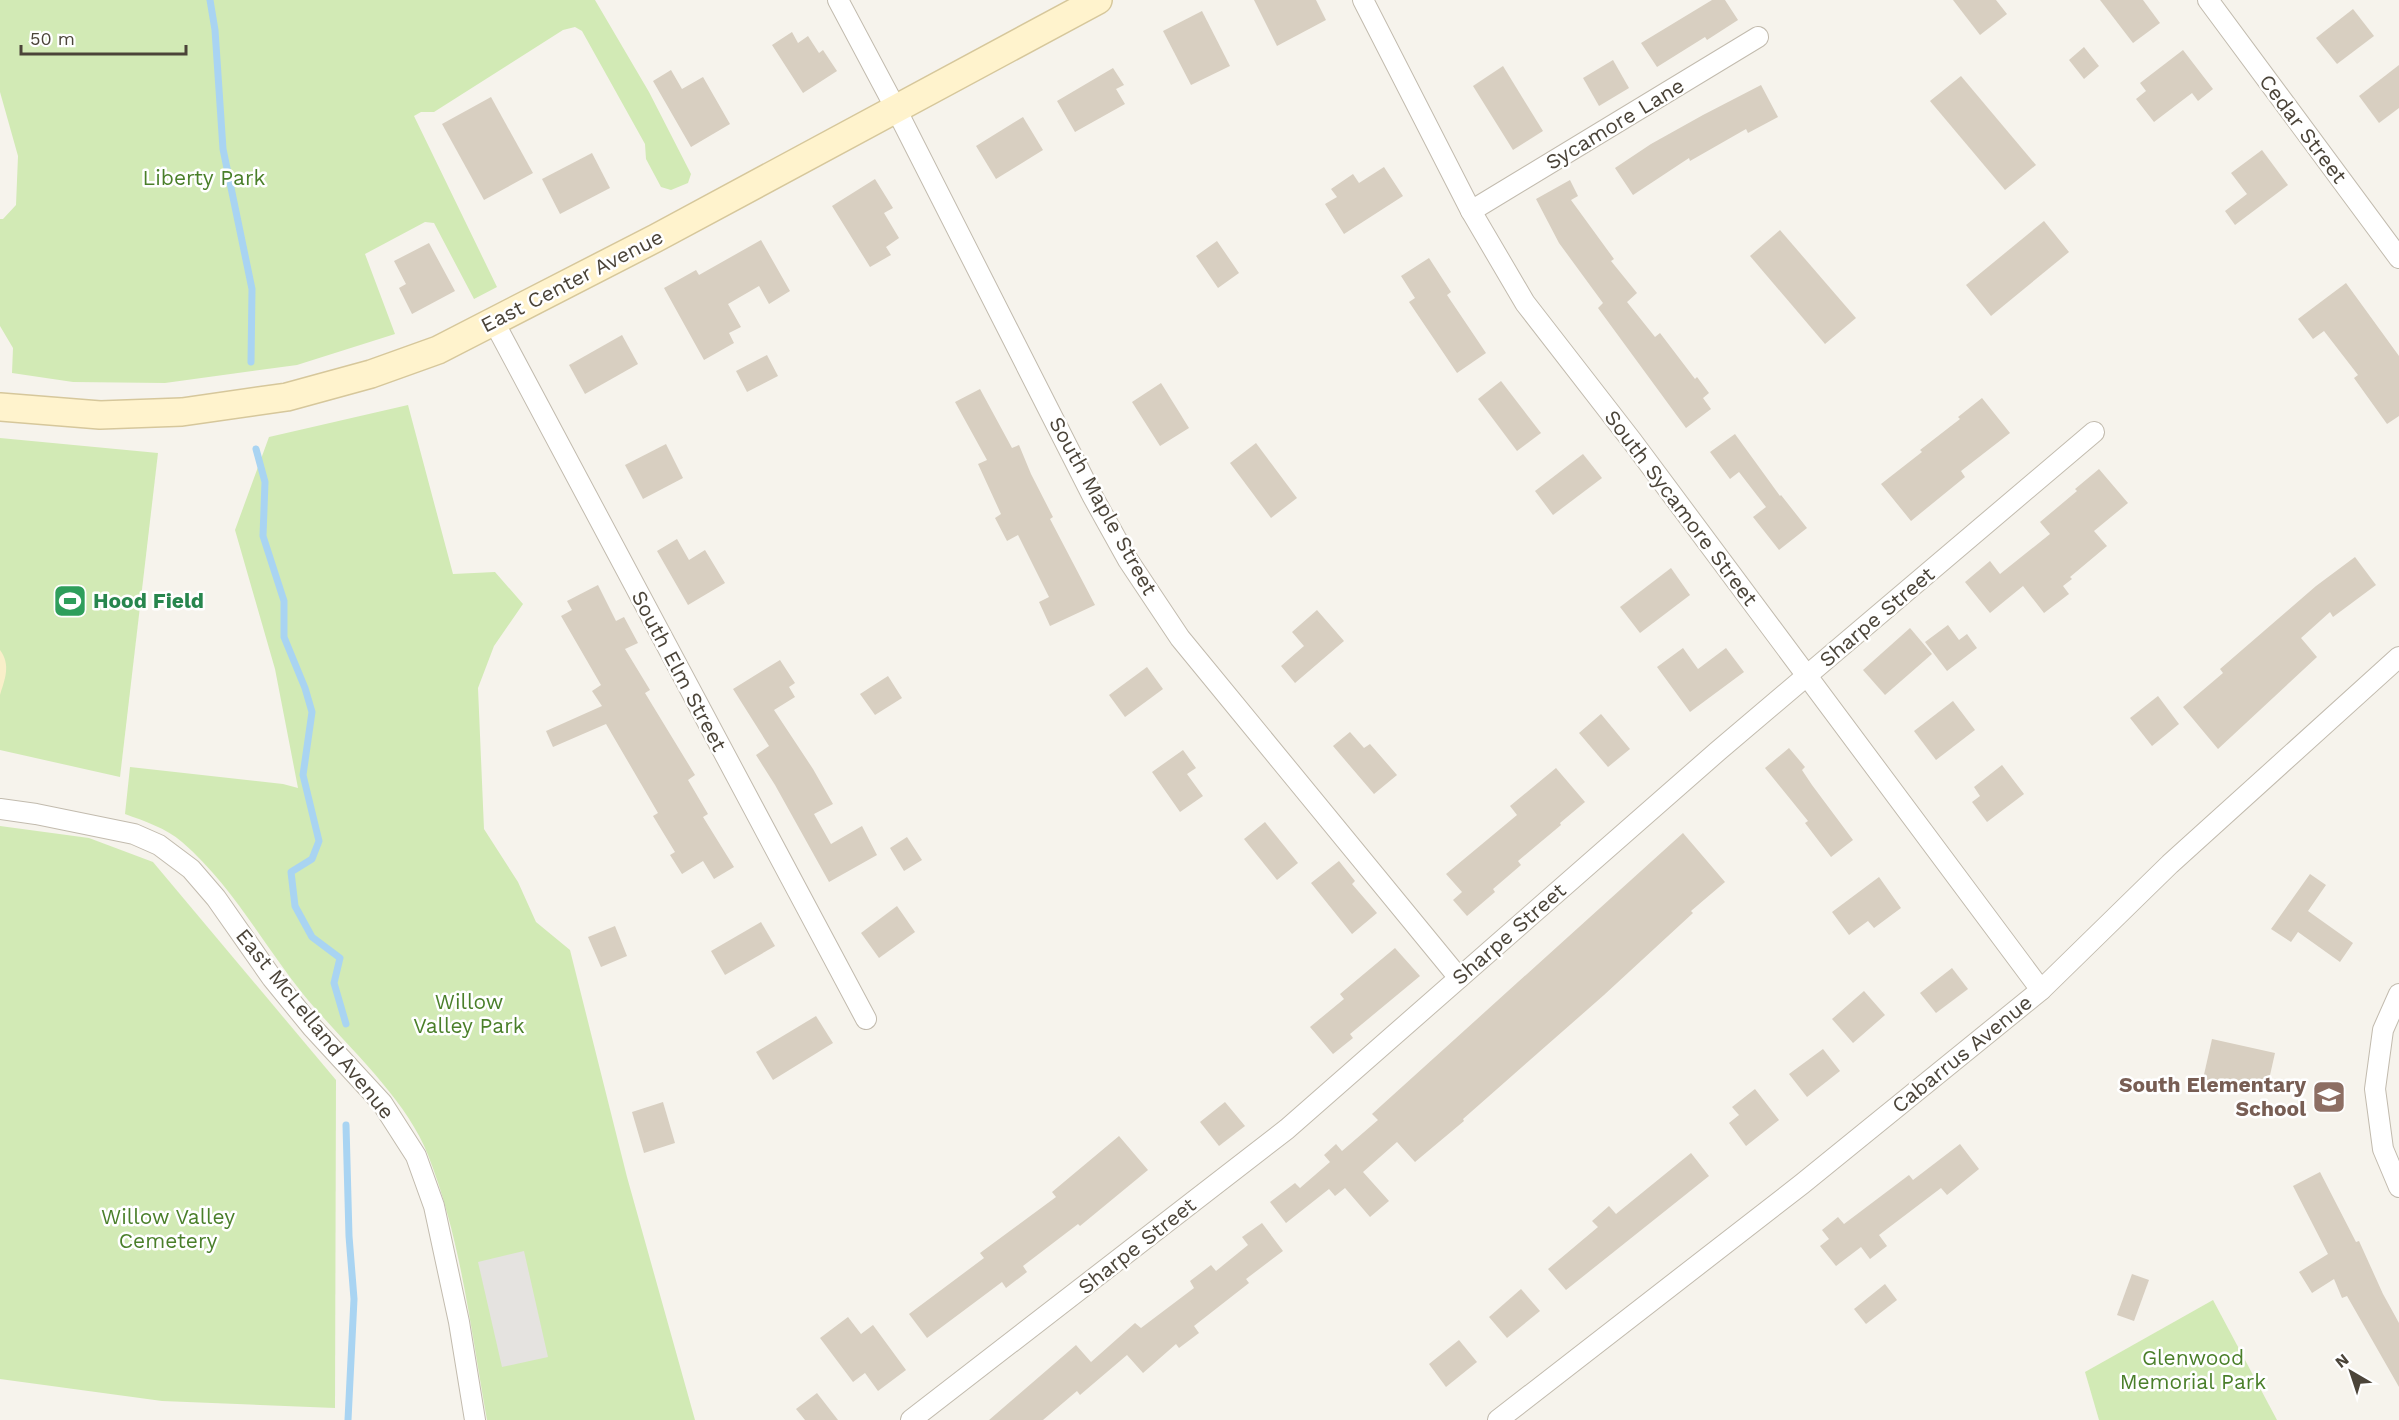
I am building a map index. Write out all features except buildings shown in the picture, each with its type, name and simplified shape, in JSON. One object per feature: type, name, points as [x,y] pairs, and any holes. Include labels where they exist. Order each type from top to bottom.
[{"type":"street","name":"South Maple Street","points":[[838,0],[896,109],[1093,497],[1128,560],[1180,638],[1459,978]]},
{"type":"street","name":"East Center Avenue","points":[[0,407],[100,415],[170,412],[287,397],[371,374],[427,354],[494,322],[1098,0]]},
{"type":"street","name":"South Sycamore Street","points":[[1363,0],[1471,211],[1525,303],[1639,450],[2041,990]]},
{"type":"street","name":"Cedar Street","points":[[2208,0],[2399,258]]},
{"type":"street","name":"Sycamore Lane","points":[[1471,211],[1758,37]]},
{"type":"street","name":"South Elm Street","points":[[494,322],[866,1019]]},
{"type":"street","name":"Sharpe Street","points":[[911,1420],[1255,1156],[1807,676],[2094,432]]},
{"type":"street","name":"Cabarrus Avenue","points":[[1498,1420],[1802,1184],[2041,990],[2170,864],[2399,657]]},
{"type":"street","name":"East McLelland Avenue","points":[[0,809],[134,834],[159,845],[191,869],[216,898],[272,978],[312,1027],[382,1102],[416,1156],[434,1206],[459,1322],[475,1420]]},
{"type":"street","points":[[2399,994],[2383,1030],[2375,1089],[2383,1149],[2399,1187]]},
{"type":"green space","name":"Liberty Park","points":[[0,0],[595,0],[649,92],[691,174],[688,183],[671,190],[661,187],[646,159],[645,144],[582,31],[575,27],[563,30],[434,112],[421,112],[414,116],[497,287],[474,299],[434,223],[425,222],[365,254],[395,334],[297,365],[165,383],[73,382],[12,373],[13,348],[0,326],[0,219],[3,219],[16,205],[18,156],[0,92]]},
{"type":"green space","name":"Willow Valley Park","points":[[408,405],[453,574],[495,572],[523,604],[494,646],[478,688],[484,829],[518,882],[536,922],[570,950],[627,1177],[695,1420],[487,1420],[457,1252],[439,1187],[418,1133],[389,1091],[288,975],[216,876],[182,842],[169,833],[125,814],[130,767],[283,784],[298,788],[275,669],[235,530],[269,437]]},
{"type":"green space","name":"Hood Field","points":[[0,438],[158,453],[120,777],[0,750]]},
{"type":"green space","name":"Willow Valley Cemetery","points":[[0,826],[89,838],[153,862],[336,1080],[335,1408],[162,1401],[0,1379]]},
{"type":"green space","name":"Glenwood Memorial Park","points":[[2213,1300],[2277,1420],[2099,1420],[2085,1372]]},
{"type":"sand","points":[[0,650],[6,667],[0,695]]},
{"type":"shaded area","points":[[524,1251],[548,1357],[502,1367],[478,1262]]},
{"type":"waterway","points":[[210,0],[215,30],[223,149],[252,289],[251,362]]},
{"type":"waterway","points":[[256,449],[265,482],[263,536],[284,601],[284,637],[305,688],[312,712],[303,775],[319,841],[312,859],[291,872],[295,906],[312,937],[340,958],[334,983],[346,1024]]},
{"type":"waterway","points":[[346,1125],[349,1236],[354,1299],[348,1420]]},
{"type":"place","name":"Hood Field","points":[[70,601]]},
{"type":"place","name":"South Elementary School","points":[[2329,1097]]}]
